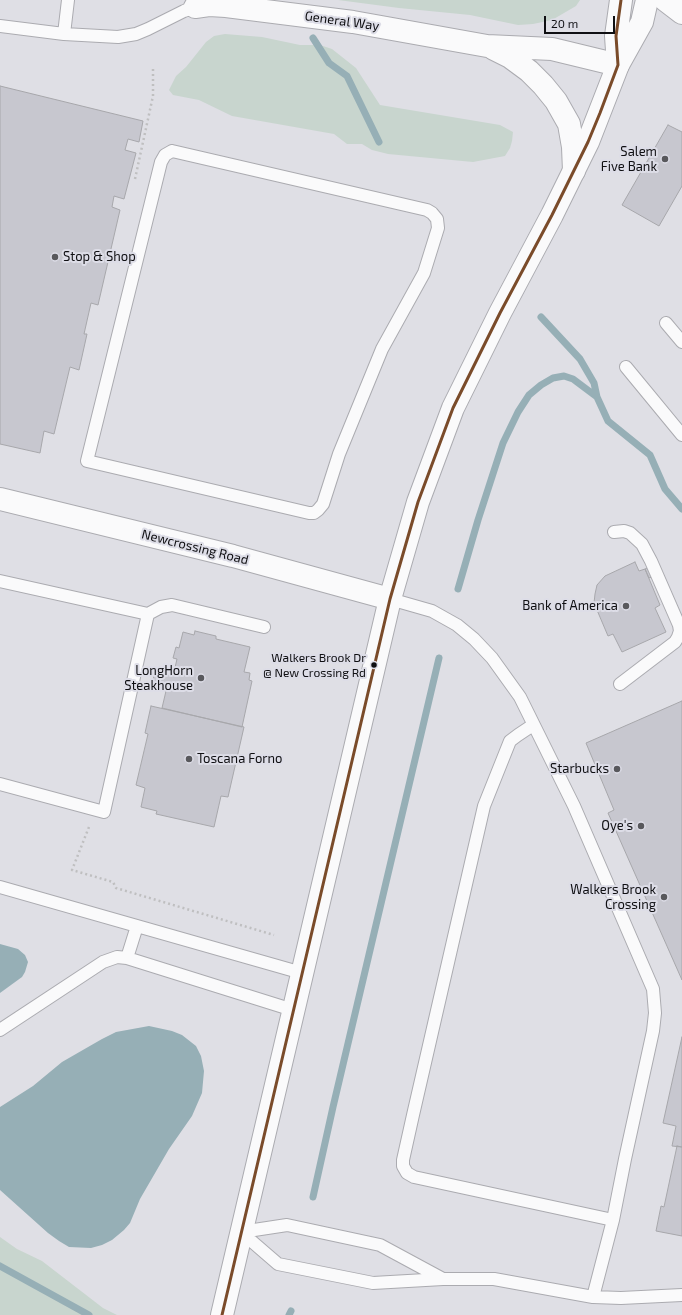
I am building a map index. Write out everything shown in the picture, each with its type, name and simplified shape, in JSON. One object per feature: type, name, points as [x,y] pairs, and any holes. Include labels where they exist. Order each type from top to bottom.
[{"type":"street","points":[[618,65],[616,36],[621,0]]},
{"type":"street","points":[[222,1315],[390,599],[418,502],[453,408],[481,349],[574,171],[600,113],[618,65],[642,22],[647,0]]},
{"type":"street","points":[[665,0],[682,13]]},
{"type":"street","name":"General Way","points":[[195,7],[209,5],[226,6],[353,22],[487,46],[552,50],[618,65]]},
{"type":"street","name":"General Way","points":[[487,46],[510,57],[529,71],[556,100],[569,124],[573,146],[574,171]]},
{"type":"street","name":"Newcrossing Road","points":[[0,499],[233,556],[390,599]]},
{"type":"lane","points":[[64,34],[68,0]]},
{"type":"lane","points":[[0,26],[64,34],[118,37],[136,34],[195,7]]},
{"type":"lane","points":[[170,152],[178,152],[420,208],[432,213],[437,220],[438,225],[424,273],[382,349],[339,454],[323,504],[316,511],[308,513],[87,461],[161,162],[165,155],[170,152]]},
{"type":"lane","points":[[666,323],[682,342]]},
{"type":"lane","points":[[626,366],[682,436]]},
{"type":"lane","points":[[614,532],[624,531],[630,533],[642,544],[679,625],[680,631],[674,642],[620,684]]},
{"type":"lane","points":[[0,581],[148,614],[161,607],[172,605],[264,627]]},
{"type":"lane","points":[[390,599],[432,610],[457,625],[474,639],[492,658],[520,697],[574,806],[653,989],[655,1013],[653,1031],[613,1220],[593,1297]]},
{"type":"lane","points":[[0,784],[104,812],[148,614]]},
{"type":"lane","points":[[533,725],[510,742],[484,806],[403,1160],[403,1166],[407,1173],[414,1177],[613,1220]]},
{"type":"lane","points":[[0,887],[302,973]]},
{"type":"lane","points":[[127,958],[137,926]]},
{"type":"lane","points":[[0,1030],[104,962],[113,958],[127,958],[293,1010]]},
{"type":"lane","points":[[241,1232],[287,1225],[380,1245],[443,1279]]},
{"type":"lane","points":[[241,1232],[278,1264],[373,1283],[443,1279],[494,1279],[593,1297],[621,1298],[682,1295]]},
{"type":"path","points":[[134,179],[153,96],[153,69]]},
{"type":"path","points":[[94,809],[86,836],[72,870],[113,882],[116,888],[274,935]]},
{"type":"shaded area","points":[[338,0],[580,0],[576,6],[552,20],[518,25],[470,15]]},
{"type":"shaded area","points":[[225,34],[262,37],[300,45],[320,45],[332,49],[356,68],[380,105],[500,125],[513,132],[510,148],[505,156],[473,162],[388,154],[372,150],[362,144],[347,144],[334,134],[232,116],[199,100],[173,95],[169,90],[176,76],[186,67],[206,42],[214,36]]},
{"type":"shaded area","points":[[0,1237],[17,1249],[42,1261],[103,1308],[117,1315],[0,1315]]},
{"type":"water","points":[[0,944],[18,949],[25,955],[28,962],[22,977],[0,993]]},
{"type":"water","points":[[149,1026],[172,1031],[182,1035],[196,1046],[201,1056],[204,1071],[202,1093],[192,1116],[169,1149],[140,1199],[130,1223],[124,1230],[112,1240],[102,1245],[91,1248],[69,1247],[48,1233],[0,1190],[0,1107],[33,1086],[62,1062],[102,1039],[116,1032]]},
{"type":"building","name":"Stop & Shop","points":[[0,86],[143,121],[139,142],[128,139],[125,150],[136,153],[124,199],[114,196],[112,207],[120,210],[98,305],[91,303],[84,334],[87,334],[79,370],[70,367],[54,434],[44,431],[40,453],[0,444]]},
{"type":"building","name":"Salem Five Bank","points":[[668,125],[682,132],[682,186],[659,226],[622,205]]},
{"type":"building","name":"Bank of America","points":[[635,562],[639,571],[645,569],[660,605],[655,608],[666,632],[622,652],[613,634],[608,636],[594,603],[595,594],[597,585],[605,576]]},
{"type":"building","points":[[651,566],[655,576],[649,578],[645,569]]},
{"type":"building","name":"LongHorn Steakhouse","points":[[195,631],[216,636],[216,639],[250,647],[244,672],[250,673],[249,680],[252,681],[242,727],[162,708],[166,691],[151,688],[155,672],[173,676],[177,659],[173,658],[176,647],[179,648],[183,632],[194,635]]},
{"type":"building","name":"Walkers Brook Crossing","points":[[682,701],[682,980],[608,813],[614,810],[586,743]]},
{"type":"building","name":"Toscana Forno","points":[[151,706],[244,727],[228,797],[221,796],[214,827],[156,814],[157,811],[141,807],[145,788],[136,785],[148,734],[145,733]]},
{"type":"building","points":[[682,1037],[682,1147],[672,1146],[676,1126],[663,1123]]},
{"type":"building","points":[[677,1146],[682,1147],[682,1236],[656,1231],[661,1206],[664,1207]]},
{"type":"waterway","points":[[313,38],[329,63],[347,76],[379,142]]},
{"type":"waterway","points":[[541,317],[580,359],[594,383],[597,397]]},
{"type":"waterway","points":[[458,589],[478,520],[503,443],[518,412],[529,395],[541,385],[553,378],[564,376],[573,379],[597,397],[608,421],[650,455],[665,489],[682,509]]},
{"type":"waterway","points":[[313,1197],[439,658]]},
{"type":"waterway","points":[[0,1266],[89,1315]]},
{"type":"waterway","points":[[289,1315],[291,1311]]},
{"type":"transit line","points":[[222,1315],[390,599],[418,502],[453,408],[500,313],[552,215],[588,142],[600,113],[618,65],[616,36],[621,0]]},
{"type":"place","name":"Salem Five Bank","points":[[665,159]]},
{"type":"place","name":"Stop & Shop","points":[[55,257]]},
{"type":"place","name":"Bank of America","points":[[626,606]]},
{"type":"place","name":"Walkers Brook Dr @ New Crossing Rd","points":[[374,665]]},
{"type":"place","name":"LongHorn Steakhouse","points":[[201,678]]},
{"type":"place","name":"Toscana Forno","points":[[189,759]]},
{"type":"place","name":"Starbucks","points":[[617,769]]},
{"type":"place","name":"Oye's","points":[[641,826]]},
{"type":"place","name":"Walkers Brook Crossing","points":[[664,897]]}]
